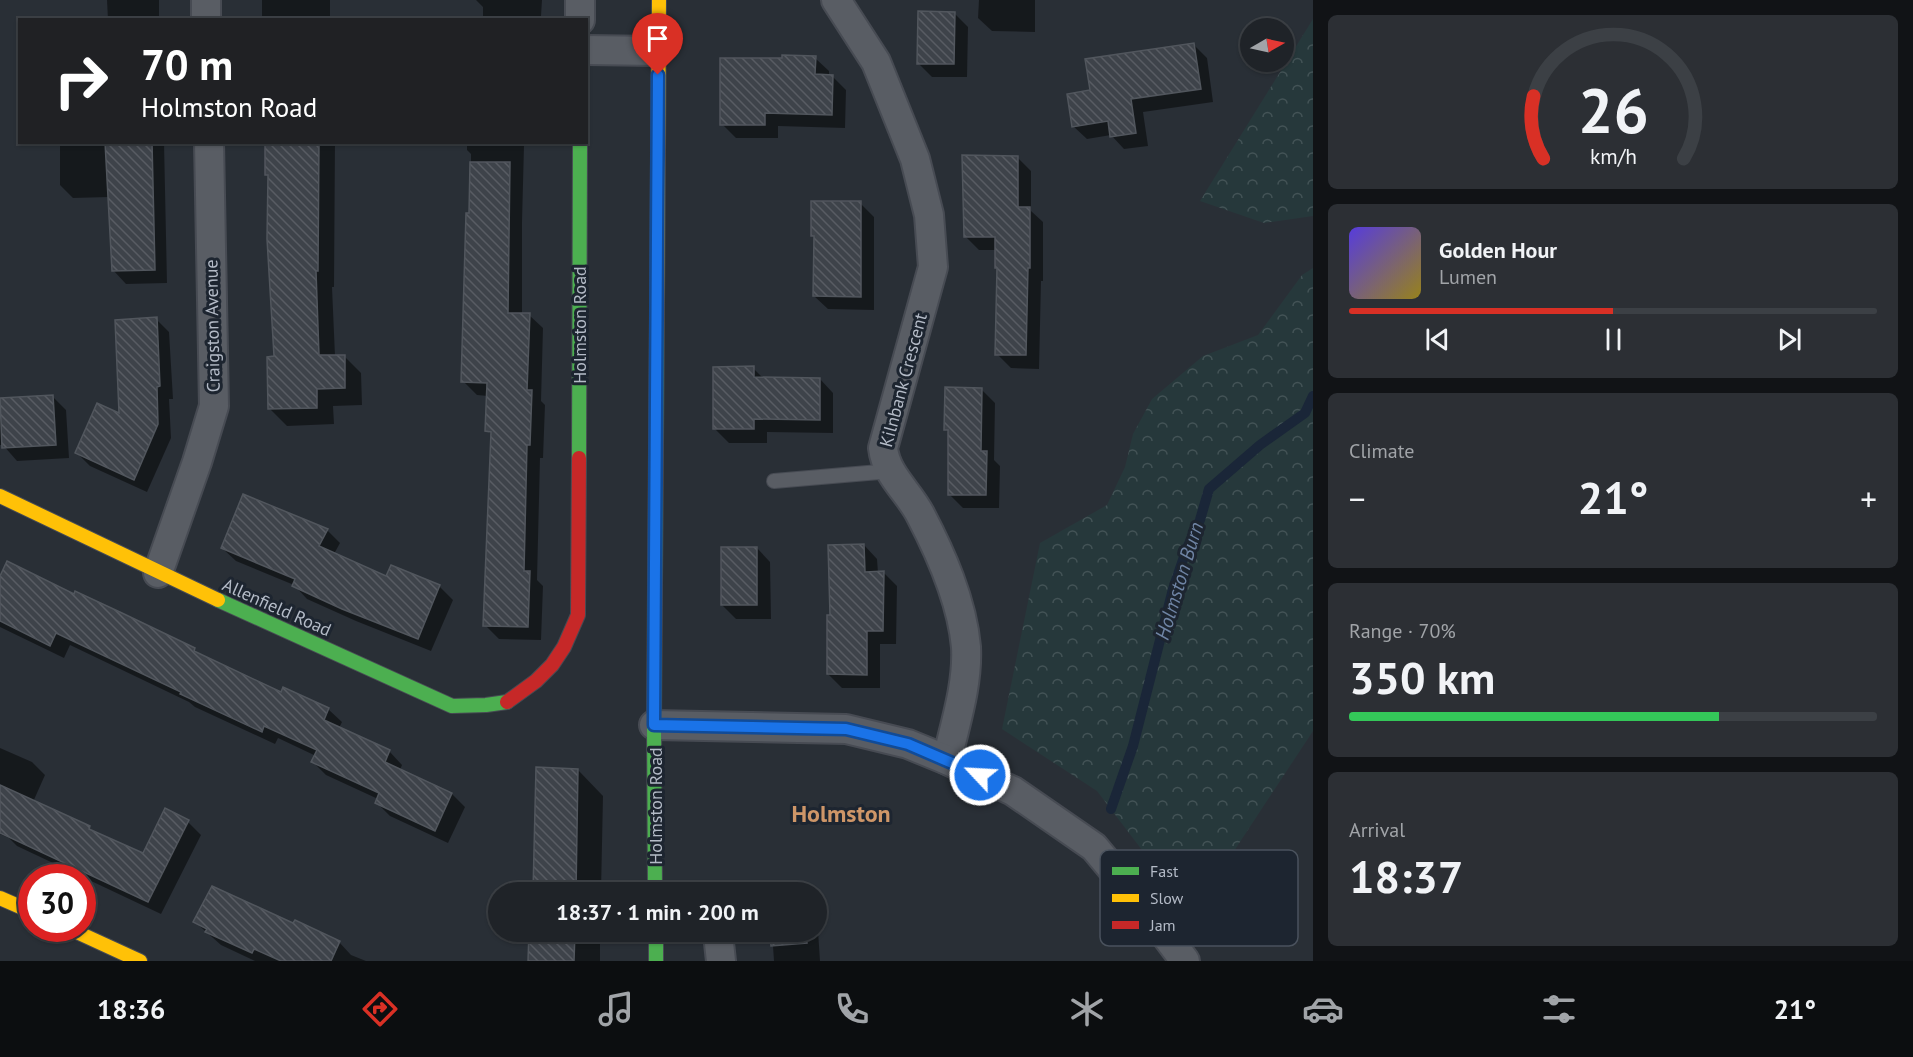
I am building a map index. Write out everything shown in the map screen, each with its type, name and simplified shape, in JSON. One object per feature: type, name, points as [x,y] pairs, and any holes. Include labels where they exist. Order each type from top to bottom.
[{"type":"street","points":[[206,0],[206,18]]},
{"type":"street","points":[[580,0],[580,18]]},
{"type":"street","name":"Holmston Road","points":[[656,882],[654,725],[659,0]]},
{"type":"street","name":"Kilnbank Crescent","points":[[836,0],[876,62],[915,159],[929,214],[933,267],[883,448],[884,460],[898,483],[915,503],[939,549],[960,615],[966,648],[963,690],[947,760]]},
{"type":"street","points":[[588,50],[658,51]]},
{"type":"street","name":"Craigston Avenue","points":[[158,573],[214,406],[208,144]]},
{"type":"street","name":"Holmston Road","points":[[542,677],[557,661],[571,636],[578,615],[580,144]]},
{"type":"street","name":"Allenfield Road","points":[[0,496],[158,573],[452,706],[482,706],[509,701],[542,677]]},
{"type":"street","points":[[654,725],[846,729],[908,744],[1013,791],[1094,847],[1100,854]]},
{"type":"street","points":[[0,898],[18,906]]},
{"type":"street","points":[[96,941],[140,961]]},
{"type":"street","points":[[656,942],[656,961]]},
{"type":"street","points":[[1174,946],[1185,961]]},
{"type":"lane","points":[[774,481],[891,471]]},
{"type":"green space","points":[[1313,19],[1313,216],[1264,223],[1200,201],[1280,72],[1294,72],[1294,50]]},
{"type":"green space","points":[[1313,268],[1313,731],[1235,850],[1142,850],[1097,791],[1002,729],[1040,543],[1107,505],[1125,467],[1133,434],[1152,399],[1203,356],[1258,335],[1302,275]]},
{"type":"building","points":[[918,11],[955,12],[954,64],[917,64]]},
{"type":"building","points":[[1194,43],[1201,89],[1131,99],[1136,133],[1110,137],[1108,121],[1072,127],[1067,94],[1090,90],[1085,59]]},
{"type":"building","points":[[782,55],[816,56],[815,74],[833,75],[832,115],[765,113],[765,125],[720,125],[720,58],[782,58]]},
{"type":"building","points":[[105,144],[152,144],[155,270],[112,271]]},
{"type":"building","points":[[265,144],[319,144],[318,271],[316,271],[319,355],[345,355],[345,388],[317,389],[317,408],[268,409],[267,357],[274,356],[267,239],[268,175],[265,175]]},
{"type":"building","points":[[962,155],[1018,156],[1018,207],[1030,207],[1026,355],[995,355],[997,268],[995,268],[995,237],[964,237]]},
{"type":"building","points":[[470,162],[510,162],[508,313],[530,313],[527,390],[532,390],[530,445],[527,445],[524,571],[530,571],[528,627],[483,626],[491,432],[485,431],[487,383],[461,382],[466,213],[469,213]]},
{"type":"building","points":[[811,201],[861,201],[861,297],[813,296],[814,236],[811,236]]},
{"type":"building","points":[[157,317],[160,386],[157,387],[158,424],[134,480],[75,453],[97,403],[119,413],[115,320]]},
{"type":"building","points":[[754,366],[754,377],[820,378],[820,420],[754,419],[754,429],[713,429],[713,367]]},
{"type":"building","points":[[945,387],[982,388],[981,451],[987,451],[986,495],[948,495],[948,430],[944,430]]},
{"type":"building","points":[[53,395],[56,445],[2,448],[0,398]]},
{"type":"building","points":[[243,494],[328,529],[319,546],[386,576],[391,565],[440,585],[418,639],[342,609],[292,586],[295,579],[221,548]]},
{"type":"building","points":[[864,544],[865,572],[884,571],[883,631],[867,631],[867,675],[827,674],[827,615],[830,615],[828,545]]},
{"type":"building","points":[[721,547],[757,547],[757,605],[721,605]]},
{"type":"building","points":[[7,561],[74,594],[75,591],[122,613],[195,648],[194,651],[281,692],[283,687],[329,708],[324,720],[390,750],[385,762],[452,793],[435,831],[375,803],[379,793],[311,762],[317,750],[264,726],[262,732],[56,633],[50,646],[0,621],[0,576]]},
{"type":"building","points":[[536,767],[578,769],[576,882],[533,882]]},
{"type":"building","points":[[0,785],[143,853],[165,808],[189,820],[148,902],[96,878],[96,864],[66,864],[0,833]]},
{"type":"building","points":[[212,886],[293,923],[295,920],[340,941],[331,961],[281,961],[254,949],[252,953],[205,932],[207,929],[193,922]]},
{"type":"building","points":[[529,942],[575,942],[574,961],[528,961]]},
{"type":"building","points":[[771,942],[807,942],[807,943],[771,946]]},
{"type":"waterway","name":"Holmston Burn","points":[[1111,809],[1133,746],[1173,589],[1187,548],[1200,520],[1209,489],[1260,445],[1305,413],[1313,396]]},
{"type":"traffic: fast","points":[[579,458],[580,144]]},
{"type":"traffic: fast","points":[[655,882],[657,305]]},
{"type":"traffic: fast","points":[[218,600],[452,706],[507,702]]},
{"type":"traffic: fast","points":[[656,942],[656,961]]},
{"type":"traffic: slow","points":[[657,305],[659,0]]},
{"type":"traffic: slow","points":[[0,496],[218,600]]},
{"type":"traffic: slow","points":[[0,898],[18,906]]},
{"type":"traffic: slow","points":[[96,941],[140,961]]},
{"type":"traffic: jam","points":[[507,702],[536,681],[552,665],[564,647],[578,615],[579,458]]},
{"type":"district","name":"Holmston","points":[[841,813]]},
{"type":"route","points":[[658,75],[654,725],[846,729],[908,744],[980,775]]}]
